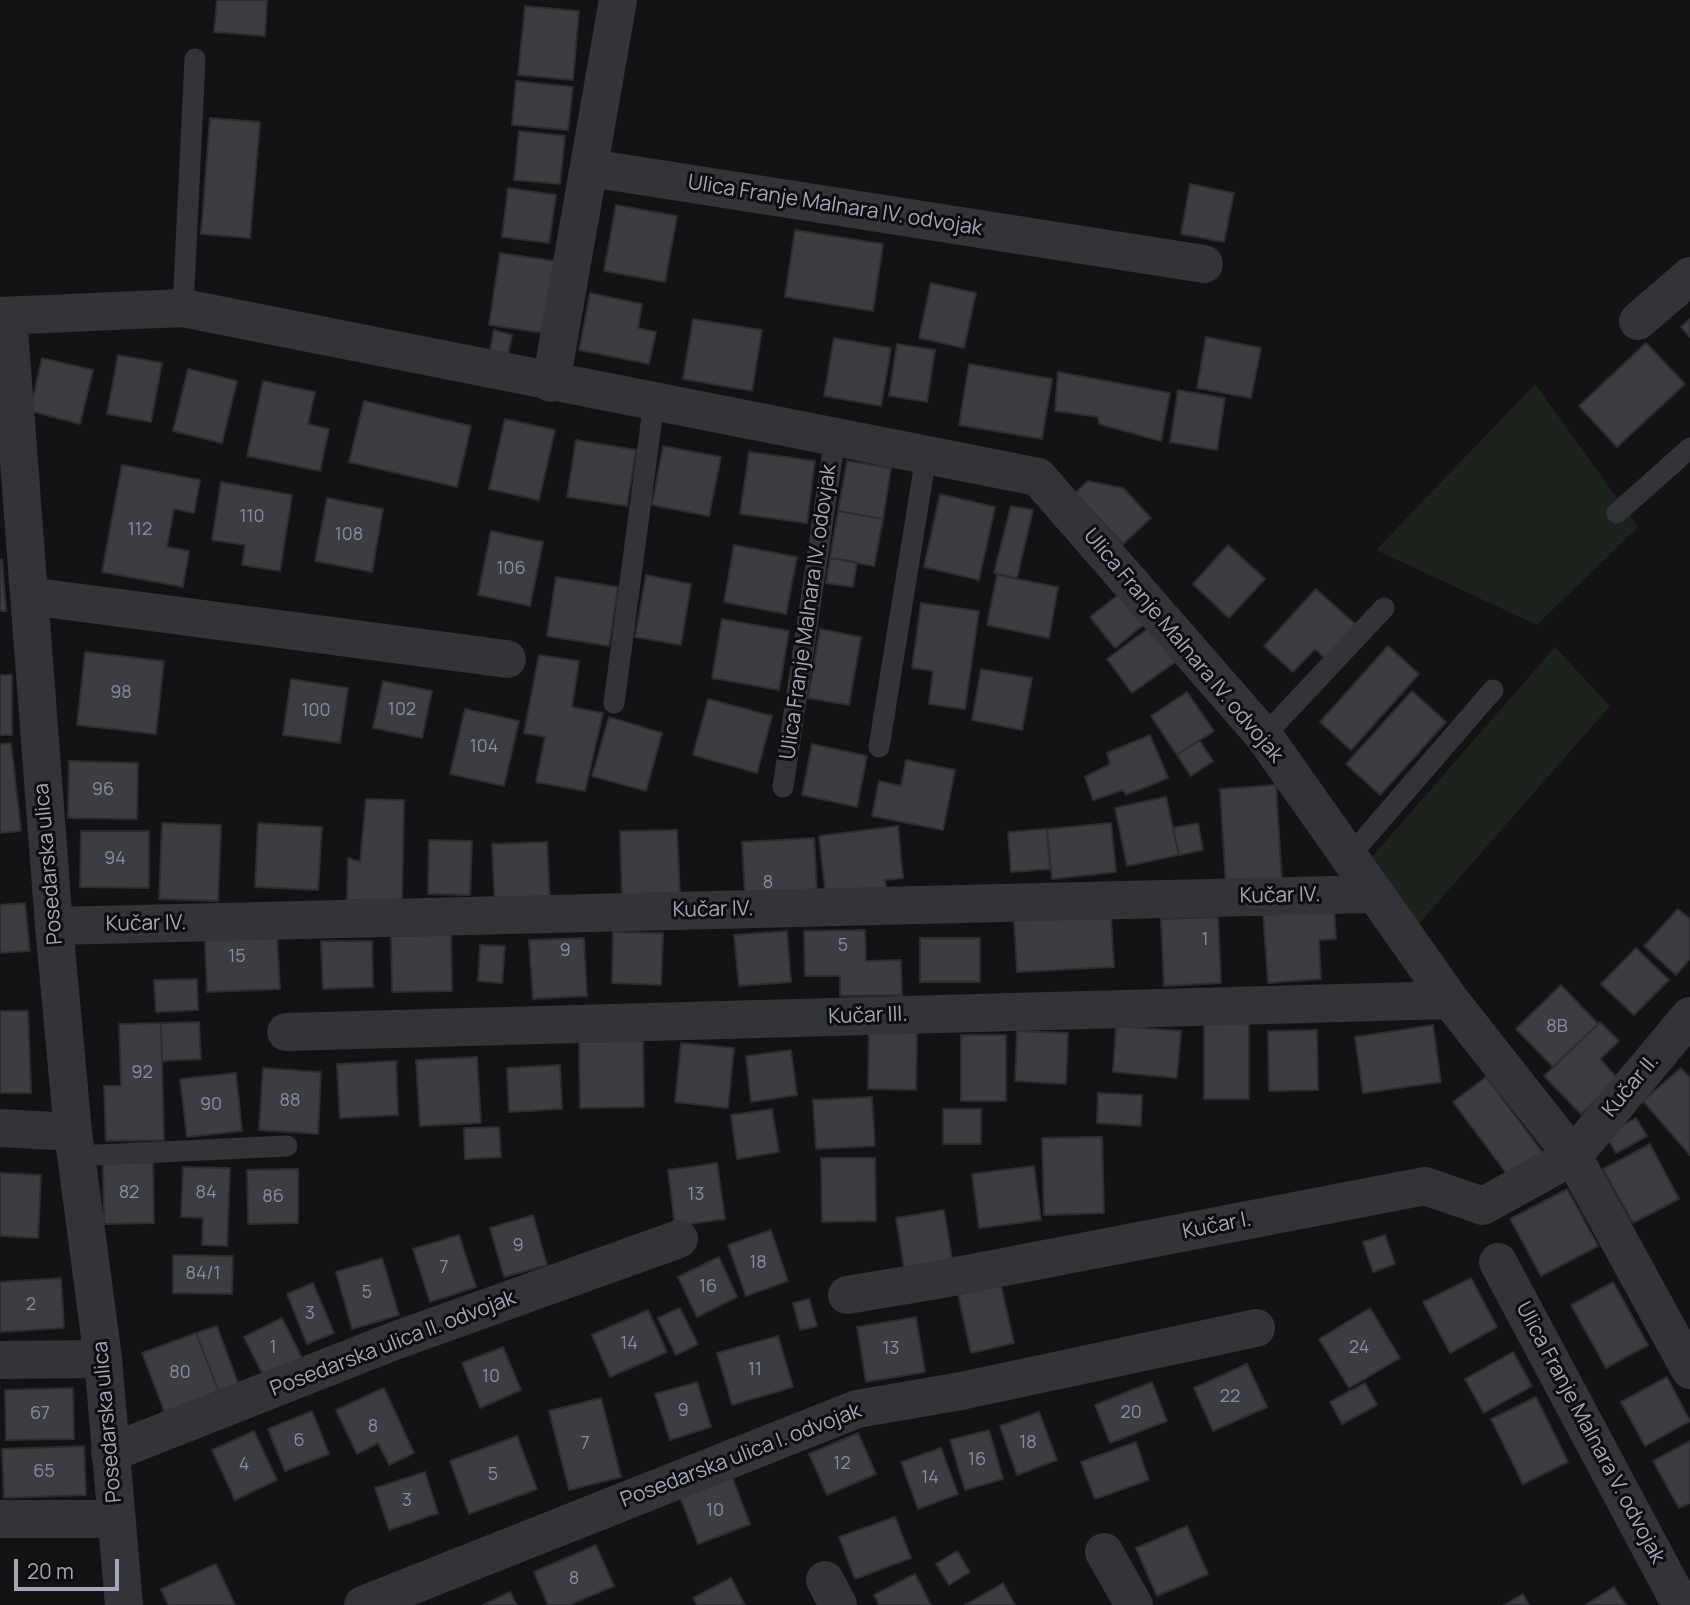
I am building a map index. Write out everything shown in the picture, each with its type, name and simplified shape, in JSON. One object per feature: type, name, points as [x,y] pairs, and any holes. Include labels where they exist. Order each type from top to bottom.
[{"type":"street","points":[[551,383],[618,0]]},
{"type":"street","name":"Ulica Franje Malnara IV. odvojak","points":[[590,168],[1204,264]]},
{"type":"street","points":[[1638,321],[1690,276]]},
{"type":"street","name":"Ulica Franje Malnara IV. odvojak","points":[[4,316],[183,308],[551,383],[1038,477],[1264,736],[1450,1000],[1573,1156],[1690,1370]]},
{"type":"street","name":"Posedarska ulica","points":[[4,316],[54,926],[75,1144],[103,1359],[124,1605]]},
{"type":"street","points":[[29,596],[507,659]]},
{"type":"street","name":"Kučar IV.","points":[[54,926],[1373,894]]},
{"type":"street","name":"Kučar III.","points":[[286,1032],[1450,1000]]},
{"type":"street","name":"Kučar II.","points":[[1573,1156],[1690,1016]]},
{"type":"street","points":[[0,1128],[75,1144]]},
{"type":"street","name":"Kučar I.","points":[[847,1294],[931,1281],[1424,1186],[1483,1206],[1573,1156]]},
{"type":"street","name":"Posedarska ulica II. odvojak","points":[[110,1453],[394,1341],[679,1239]]},
{"type":"street","name":"Ulica Franje Malnara V. odvojak","points":[[1498,1262],[1681,1605]]},
{"type":"street","name":"Posedarska ulica I. odvojak","points":[[363,1605],[857,1409],[961,1391],[1256,1328]]},
{"type":"street","points":[[0,1360],[103,1359]]},
{"type":"street","points":[[0,1519],[116,1519]]},
{"type":"street","points":[[1104,1552],[1134,1605]]},
{"type":"lane","points":[[183,308],[195,59]]},
{"type":"lane","points":[[614,703],[654,402]]},
{"type":"lane","name":"Ulica Franje Malnara IV. odovjak","points":[[783,787],[835,438]]},
{"type":"lane","points":[[1617,513],[1690,448]]},
{"type":"lane","points":[[879,747],[926,456]]},
{"type":"lane","points":[[1264,736],[1384,608]]},
{"type":"lane","points":[[1348,858],[1493,690]]},
{"type":"lane","points":[[75,1144],[287,1146]]},
{"type":"shaded area","points":[[1535,384],[1638,527],[1537,625],[1376,550]]},
{"type":"shaded area","points":[[1555,647],[1610,706],[1410,934],[1364,866]]},
{"type":"building","points":[[217,0],[267,0],[265,36],[214,32]]},
{"type":"building","points":[[525,6],[579,11],[573,80],[518,75]]},
{"type":"building","points":[[516,81],[573,87],[568,130],[512,125]]},
{"type":"building","points":[[210,118],[260,122],[250,238],[201,234]]},
{"type":"building","points":[[519,131],[565,136],[560,184],[514,180]]},
{"type":"building","points":[[1190,184],[1234,193],[1224,242],[1181,234]]},
{"type":"building","points":[[508,188],[556,195],[549,243],[502,237]]},
{"type":"building","points":[[616,205],[677,216],[665,282],[604,271]]},
{"type":"building","points":[[795,230],[883,244],[873,311],[785,297]]},
{"type":"building","points":[[500,253],[554,261],[544,333],[489,325]]},
{"type":"building","points":[[931,283],[976,293],[964,348],[919,338]]},
{"type":"building","points":[[590,293],[642,304],[638,328],[656,332],[649,364],[579,350]]},
{"type":"building","points":[[693,319],[762,330],[752,391],[683,379]]},
{"type":"building","points":[[1690,319],[1690,337],[1681,327]]},
{"type":"building","points":[[494,330],[512,335],[508,354],[490,350]]},
{"type":"building","points":[[1206,337],[1261,348],[1251,398],[1197,388]]},
{"type":"building","points":[[834,338],[891,348],[881,406],[824,396]]},
{"type":"building","points":[[1646,343],[1685,384],[1617,447],[1579,406]]},
{"type":"building","points":[[897,344],[935,350],[927,402],[889,396]]},
{"type":"building","points":[[118,355],[162,363],[151,422],[107,414]]},
{"type":"building","points":[[42,358],[93,370],[80,424],[30,411]]},
{"type":"building","points":[[969,364],[1052,379],[1042,439],[959,425]]},
{"type":"building","points":[[188,369],[237,381],[222,443],[173,431]]},
{"type":"building","points":[[1058,372],[1170,393],[1161,441],[1099,424],[1098,417],[1055,411]]},
{"type":"building","points":[[263,381],[315,392],[308,424],[329,429],[320,471],[247,456]]},
{"type":"building","points":[[1178,390],[1225,398],[1217,450],[1170,442]]},
{"type":"building","points":[[364,401],[471,426],[457,487],[349,462]]},
{"type":"building","points":[[505,419],[555,430],[539,500],[489,489]]},
{"type":"building","points":[[576,440],[636,450],[627,506],[567,497]]},
{"type":"building","points":[[663,446],[721,457],[709,516],[652,505]]},
{"type":"building","points":[[749,452],[815,461],[807,523],[740,514]]},
{"type":"building","points":[[847,461],[891,468],[883,519],[838,511]]},
{"type":"building","points":[[122,465],[200,480],[194,513],[174,509],[167,547],[189,551],[183,587],[102,572]]},
{"type":"building","points":[[1088,481],[1123,488],[1151,518],[1123,544],[1075,493]]},
{"type":"building","points":[[221,482],[292,495],[280,571],[242,565],[245,545],[212,540]]},
{"type":"building","points":[[940,494],[995,507],[979,580],[924,567]]},
{"type":"building","points":[[327,498],[383,509],[372,572],[315,561]]},
{"type":"building","points":[[1011,506],[1033,510],[1017,578],[994,573]]},
{"type":"building","points":[[838,511],[883,519],[874,566],[830,558]]},
{"type":"building","points":[[491,531],[543,542],[530,606],[478,595]]},
{"type":"building","points":[[734,545],[797,557],[786,614],[724,602]]},
{"type":"building","points":[[1228,545],[1265,579],[1229,618],[1193,584]]},
{"type":"building","points":[[830,558],[857,562],[853,587],[826,583]]},
{"type":"building","points":[[2,559],[6,611],[0,611]]},
{"type":"building","points":[[646,575],[691,584],[681,645],[635,637]]},
{"type":"building","points":[[997,575],[1058,587],[1049,638],[987,625]]},
{"type":"building","points":[[556,577],[618,587],[609,646],[547,636]]},
{"type":"building","points":[[1316,589],[1356,625],[1325,658],[1315,649],[1293,672],[1264,646]]},
{"type":"building","points":[[1123,591],[1148,621],[1115,648],[1090,617]]},
{"type":"building","points":[[921,603],[979,611],[965,709],[929,704],[933,671],[912,668]]},
{"type":"building","points":[[722,619],[789,631],[779,690],[712,678]]},
{"type":"building","points":[[1153,625],[1178,660],[1132,693],[1107,659]]},
{"type":"building","points":[[820,629],[861,637],[849,705],[808,698]]},
{"type":"building","points":[[1388,646],[1419,674],[1351,750],[1320,722]]},
{"type":"building","points":[[85,652],[164,661],[156,734],[77,725]]},
{"type":"building","points":[[539,655],[579,661],[572,707],[603,713],[585,791],[536,782],[545,737],[524,733]]},
{"type":"building","points":[[981,669],[1032,678],[1022,730],[972,720]]},
{"type":"building","points":[[0,675],[12,675],[12,735],[0,735]]},
{"type":"building","points":[[291,679],[348,688],[340,743],[283,735]]},
{"type":"building","points":[[383,681],[432,691],[422,738],[373,728]]},
{"type":"building","points":[[1412,691],[1446,722],[1380,795],[1346,764]]},
{"type":"building","points":[[1187,692],[1214,731],[1177,755],[1151,716]]},
{"type":"building","points":[[708,699],[772,716],[757,773],[693,755]]},
{"type":"building","points":[[465,709],[519,721],[504,786],[450,774]]},
{"type":"building","points":[[609,717],[662,733],[646,791],[592,776]]},
{"type":"building","points":[[1150,735],[1168,778],[1126,795],[1123,790],[1093,800],[1085,777],[1110,764],[1107,753]]},
{"type":"building","points":[[1199,740],[1213,761],[1191,776],[1177,755]]},
{"type":"building","points":[[11,743],[21,831],[0,833],[0,744]]},
{"type":"building","points":[[812,744],[867,756],[857,807],[802,795]]},
{"type":"building","points":[[906,760],[955,770],[943,830],[872,816],[879,781],[901,786]]},
{"type":"building","points":[[69,761],[138,763],[137,819],[68,818]]},
{"type":"building","points":[[1276,785],[1282,883],[1226,887],[1220,789]]},
{"type":"building","points":[[1166,797],[1179,855],[1127,866],[1115,808]]},
{"type":"building","points":[[366,799],[404,800],[402,902],[347,900],[348,858],[360,862]]},
{"type":"building","points":[[162,823],[221,825],[218,901],[159,899]]},
{"type":"building","points":[[258,823],[322,827],[318,890],[255,887]]},
{"type":"building","points":[[1111,823],[1116,872],[1052,879],[1047,829]]},
{"type":"building","points":[[1198,823],[1203,850],[1179,855],[1173,828]]},
{"type":"building","points":[[898,826],[903,878],[885,880],[887,891],[826,898],[819,836]]},
{"type":"building","points":[[1047,829],[1050,869],[1011,872],[1008,832]]},
{"type":"building","points":[[677,830],[680,895],[622,897],[620,831]]},
{"type":"building","points":[[81,831],[149,831],[149,888],[80,887]]},
{"type":"building","points":[[814,838],[817,892],[745,896],[742,842]]},
{"type":"building","points":[[429,840],[472,841],[470,895],[428,894]]},
{"type":"building","points":[[547,842],[550,901],[495,904],[492,844]]},
{"type":"building","points":[[25,903],[30,951],[0,953],[0,905]]},
{"type":"building","points":[[1334,909],[1336,939],[1319,940],[1321,979],[1268,983],[1263,913]]},
{"type":"building","points":[[1678,909],[1690,919],[1690,959],[1676,975],[1644,946]]},
{"type":"building","points":[[1111,915],[1114,967],[1017,972],[1014,920]]},
{"type":"building","points":[[1218,917],[1221,983],[1164,986],[1161,919]]},
{"type":"building","points":[[865,930],[866,961],[901,960],[902,995],[840,996],[840,976],[805,976],[804,931]]},
{"type":"building","points":[[787,931],[791,982],[739,986],[734,935]]},
{"type":"building","points":[[613,932],[663,933],[661,985],[612,983]]},
{"type":"building","points":[[451,935],[452,991],[392,992],[391,936]]},
{"type":"building","points":[[277,937],[280,989],[207,992],[205,940]]},
{"type":"building","points":[[584,938],[587,996],[533,999],[529,940]]},
{"type":"building","points":[[920,938],[980,938],[980,982],[920,982]]},
{"type":"building","points":[[321,941],[372,941],[373,987],[323,989]]},
{"type":"building","points":[[480,945],[505,946],[502,983],[478,981]]},
{"type":"building","points":[[1636,948],[1669,980],[1634,1015],[1601,984]]},
{"type":"building","points":[[197,979],[198,1010],[156,1012],[154,980]]},
{"type":"building","points":[[1561,985],[1598,1024],[1553,1067],[1516,1029]]},
{"type":"building","points":[[0,1011],[28,1011],[31,1093],[0,1093]]},
{"type":"building","points":[[199,1022],[201,1059],[162,1061],[161,1023]]},
{"type":"building","points":[[1600,1022],[1619,1041],[1600,1059],[1618,1079],[1581,1114],[1544,1076]]},
{"type":"building","points":[[161,1023],[164,1140],[106,1141],[104,1086],[121,1086],[119,1024]]},
{"type":"building","points":[[1204,1023],[1249,1023],[1249,1099],[1204,1099]]},
{"type":"building","points":[[1433,1025],[1441,1082],[1363,1093],[1355,1037]]},
{"type":"building","points":[[1116,1026],[1181,1031],[1177,1078],[1113,1072]]},
{"type":"building","points":[[869,1028],[917,1029],[916,1090],[868,1089]]},
{"type":"building","points":[[1317,1030],[1318,1090],[1269,1091],[1268,1031]]},
{"type":"building","points":[[1017,1031],[1068,1033],[1066,1084],[1015,1081]]},
{"type":"building","points":[[961,1035],[1006,1035],[1006,1101],[961,1101]]},
{"type":"building","points":[[643,1041],[644,1107],[580,1108],[579,1042]]},
{"type":"building","points":[[681,1043],[734,1048],[728,1108],[675,1102]]},
{"type":"building","points":[[791,1050],[797,1095],[751,1102],[746,1056]]},
{"type":"building","points":[[477,1057],[481,1123],[420,1126],[416,1060]]},
{"type":"building","points":[[396,1061],[398,1115],[340,1118],[337,1064]]},
{"type":"building","points":[[560,1065],[562,1109],[509,1112],[507,1068]]},
{"type":"building","points":[[263,1068],[321,1072],[318,1134],[259,1130]]},
{"type":"building","points":[[1681,1068],[1690,1078],[1690,1155],[1643,1101]]},
{"type":"building","points":[[236,1073],[242,1131],[187,1137],[180,1079]]},
{"type":"building","points":[[1486,1077],[1543,1153],[1510,1178],[1453,1102]]},
{"type":"building","points":[[1098,1093],[1142,1095],[1141,1126],[1097,1123]]},
{"type":"building","points":[[872,1097],[875,1146],[816,1149],[813,1100]]},
{"type":"building","points":[[772,1109],[779,1152],[737,1159],[731,1115]]},
{"type":"building","points":[[943,1109],[981,1109],[981,1144],[943,1144]]},
{"type":"building","points":[[1636,1118],[1647,1136],[1616,1153],[1606,1135]]},
{"type":"building","points":[[499,1127],[501,1157],[465,1159],[464,1128]]},
{"type":"building","points":[[1102,1137],[1104,1213],[1044,1215],[1042,1138]]},
{"type":"building","points":[[1650,1144],[1679,1199],[1633,1223],[1603,1169]]},
{"type":"building","points":[[821,1158],[875,1158],[876,1221],[822,1222]]},
{"type":"building","points":[[153,1162],[154,1223],[104,1224],[103,1163]]},
{"type":"building","points":[[717,1163],[725,1219],[675,1226],[668,1170]]},
{"type":"building","points":[[1034,1166],[1041,1220],[979,1228],[972,1174]]},
{"type":"building","points":[[183,1167],[230,1168],[227,1246],[202,1245],[203,1218],[181,1217]]},
{"type":"building","points":[[298,1169],[298,1223],[248,1224],[247,1170]]},
{"type":"building","points":[[0,1173],[41,1175],[38,1238],[0,1236]]},
{"type":"building","points":[[1567,1189],[1598,1246],[1541,1276],[1510,1219]]},
{"type":"building","points":[[944,1210],[952,1260],[904,1268],[896,1218]]},
{"type":"building","points":[[533,1215],[547,1265],[504,1277],[490,1228]]},
{"type":"building","points":[[771,1230],[788,1281],[746,1296],[728,1245]]},
{"type":"building","points":[[459,1235],[476,1287],[430,1302],[413,1249]]},
{"type":"building","points":[[1385,1235],[1395,1264],[1373,1272],[1363,1242]]},
{"type":"building","points":[[173,1255],[233,1256],[232,1294],[173,1293]]},
{"type":"building","points":[[719,1257],[737,1297],[697,1317],[678,1277]]},
{"type":"building","points":[[382,1258],[399,1315],[352,1329],[336,1272]]},
{"type":"building","points":[[61,1278],[64,1328],[0,1332],[0,1282]]},
{"type":"building","points":[[1471,1278],[1497,1327],[1450,1353],[1423,1302]]},
{"type":"building","points":[[1613,1282],[1648,1345],[1606,1368],[1571,1305]]},
{"type":"building","points":[[313,1283],[334,1333],[307,1344],[287,1294]]},
{"type":"building","points":[[1001,1285],[1014,1343],[971,1353],[958,1295]]},
{"type":"building","points":[[809,1299],[817,1326],[800,1330],[793,1303]]},
{"type":"building","points":[[680,1308],[698,1344],[676,1355],[658,1318]]},
{"type":"building","points":[[1370,1308],[1400,1358],[1349,1388],[1319,1339]]},
{"type":"building","points":[[648,1310],[667,1352],[610,1377],[592,1335]]},
{"type":"building","points":[[916,1317],[925,1372],[866,1382],[857,1327]]},
{"type":"building","points":[[282,1318],[302,1358],[264,1377],[244,1337]]},
{"type":"building","points":[[217,1326],[239,1386],[219,1392],[196,1333]]},
{"type":"building","points":[[196,1333],[219,1392],[165,1413],[142,1353]]},
{"type":"building","points":[[778,1336],[793,1387],[732,1405],[717,1353]]},
{"type":"building","points":[[503,1347],[521,1390],[480,1408],[462,1363]]},
{"type":"building","points":[[1513,1352],[1532,1386],[1484,1413],[1465,1379]]},
{"type":"building","points":[[1247,1364],[1267,1407],[1213,1431],[1194,1388]]},
{"type":"building","points":[[1667,1377],[1690,1421],[1645,1446],[1621,1402]]},
{"type":"building","points":[[697,1382],[711,1427],[670,1440],[655,1394]]},
{"type":"building","points":[[1152,1382],[1167,1421],[1110,1443],[1095,1405]]},
{"type":"building","points":[[1365,1383],[1377,1405],[1342,1424],[1330,1402]]},
{"type":"building","points":[[73,1388],[74,1439],[6,1440],[5,1390]]},
{"type":"building","points":[[384,1388],[414,1453],[389,1465],[378,1443],[357,1454],[336,1410]]},
{"type":"building","points":[[1536,1397],[1568,1462],[1523,1484],[1491,1419]]},
{"type":"building","points":[[601,1398],[621,1477],[569,1490],[549,1411]]},
{"type":"building","points":[[312,1411],[329,1454],[285,1471],[268,1429]]},
{"type":"building","points":[[1039,1412],[1057,1460],[1017,1475],[1000,1426]]},
{"type":"building","points":[[989,1430],[1003,1479],[965,1490],[950,1440]]},
{"type":"building","points":[[254,1431],[277,1480],[235,1500],[212,1450]]},
{"type":"building","points":[[858,1433],[876,1474],[827,1495],[809,1454]]},
{"type":"building","points":[[517,1436],[537,1489],[469,1514],[450,1461]]},
{"type":"building","points":[[1690,1441],[1690,1503],[1679,1508],[1653,1461]]},
{"type":"building","points":[[1136,1442],[1149,1480],[1095,1499],[1081,1462]]},
{"type":"building","points":[[84,1446],[86,1495],[4,1498],[2,1449]]},
{"type":"building","points":[[941,1448],[958,1494],[918,1509],[901,1462]]},
{"type":"building","points":[[425,1472],[438,1513],[389,1530],[375,1488]]},
{"type":"building","points":[[732,1477],[750,1524],[698,1544],[680,1497]]},
{"type":"building","points":[[895,1517],[911,1558],[855,1579],[839,1537]]},
{"type":"building","points":[[1187,1526],[1208,1574],[1157,1596],[1136,1548]]},
{"type":"building","points":[[596,1545],[614,1586],[569,1605],[548,1605],[534,1572]]},
{"type":"building","points":[[957,1551],[970,1572],[949,1585],[936,1564]]},
{"type":"building","points":[[216,1564],[235,1605],[168,1605],[161,1589]]},
{"type":"building","points":[[915,1574],[931,1605],[879,1605],[874,1595]]},
{"type":"building","points":[[731,1578],[745,1605],[697,1605],[693,1598]]},
{"type":"building","points":[[1003,1583],[1015,1605],[965,1605]]},
{"type":"building","points":[[1614,1587],[1626,1605],[1585,1605]]},
{"type":"building","points":[[510,1592],[517,1605],[483,1605]]},
{"type":"building","points":[[1523,1594],[1529,1605],[1504,1605]]}]
